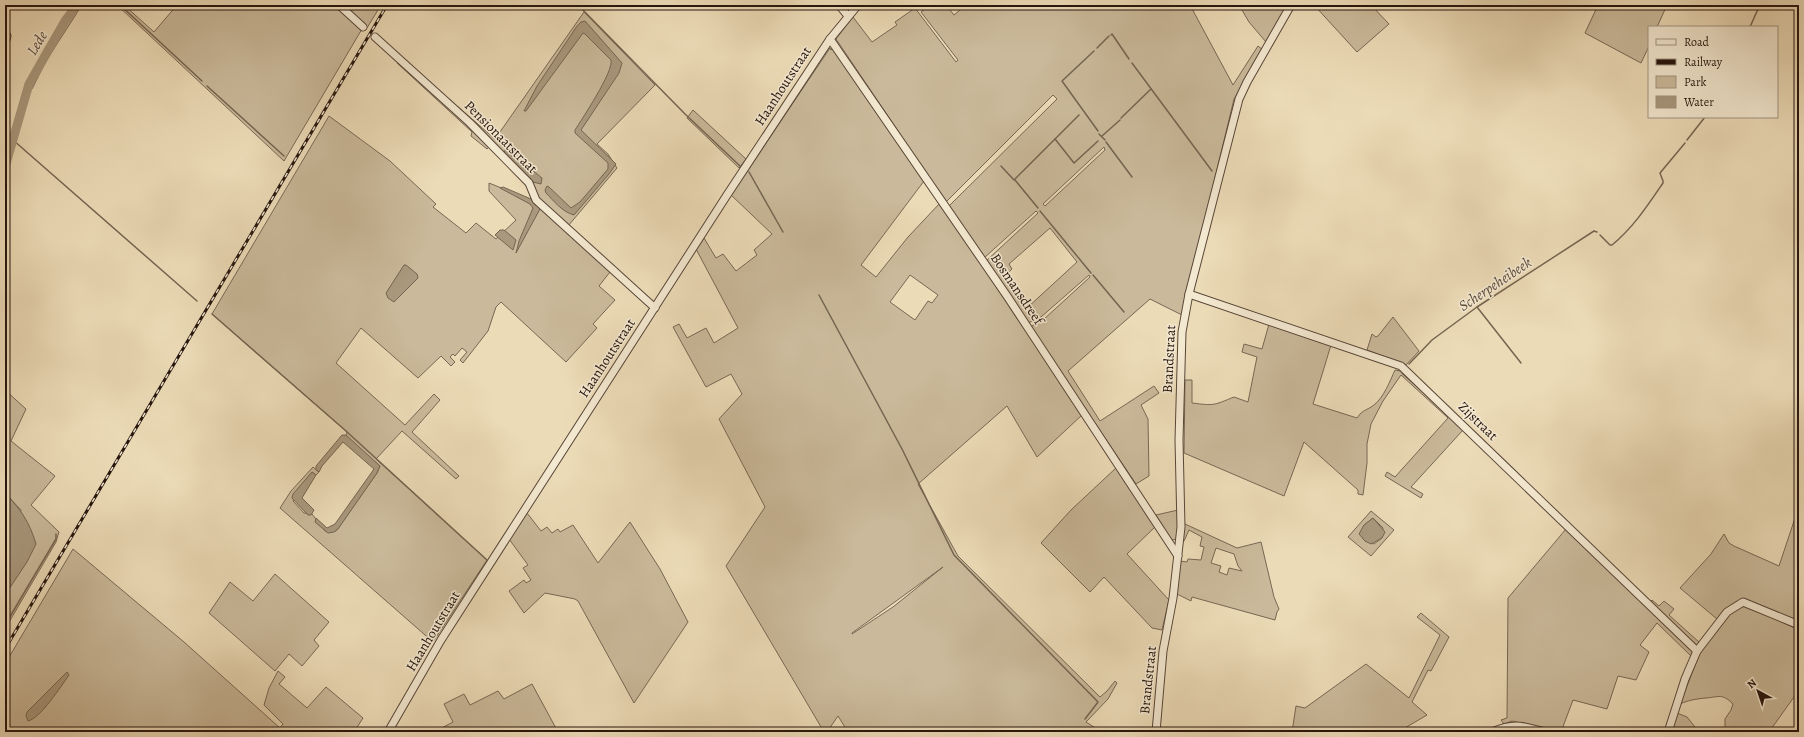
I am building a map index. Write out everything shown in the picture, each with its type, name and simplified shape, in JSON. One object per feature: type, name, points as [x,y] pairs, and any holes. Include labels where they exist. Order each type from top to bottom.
[{"type":"street","points":[[339,5],[363,27]]},
{"type":"street","points":[[838,5],[848,16]]},
{"type":"street","name":"Haanhoutstraat","points":[[388,732],[441,640],[727,195],[830,39],[858,5]]},
{"type":"street","name":"Brandstraat","points":[[1156,732],[1163,651],[1174,598],[1178,556],[1180,527],[1179,440],[1182,332],[1189,294],[1239,99],[1247,82],[1291,5]]},
{"type":"street","points":[[5,34],[7,36],[5,43]]},
{"type":"street","name":"Pensionaatstraat","points":[[375,37],[470,122],[529,183],[536,200],[655,308]]},
{"type":"street","name":"Bosmansdreef","points":[[830,39],[1006,296],[1178,556]]},
{"type":"street","name":"Zijstraat","points":[[1189,294],[1401,366],[1697,651]]},
{"type":"street","points":[[1668,732],[1685,679],[1697,651],[1727,612],[1743,602],[1799,625]]},
{"type":"street","points":[[1492,732],[1505,726],[1514,725],[1545,732]]},
{"type":"green space","points":[[79,5],[82,5],[46,61],[32,89],[29,87],[49,49]]},
{"type":"green space","points":[[117,5],[124,5],[154,32],[177,5],[336,5],[362,29],[284,161]]},
{"type":"green space","points":[[343,5],[381,5],[367,28]]},
{"type":"green space","points":[[930,5],[946,5],[954,15],[966,5],[1190,5],[1233,85],[1258,46],[1263,50],[1234,99],[1182,315],[1150,299],[1068,371],[1100,421],[1154,386],[1159,393],[1141,405],[1148,419],[1149,476],[1136,484],[1030,327],[1043,320],[1090,277],[1089,275],[1041,317],[1028,323],[986,261],[1038,213],[1036,211],[984,258],[949,206],[1057,99],[1053,95],[946,202],[836,39],[853,17],[872,42],[897,25],[895,22],[915,8],[956,62],[958,60],[921,12]],"holes":[[[1104,147],[1105,150],[1045,206],[1043,204]],[[1050,228],[1077,262],[1027,308],[1005,276],[1012,269],[1009,264]]]},
{"type":"green space","points":[[1239,5],[1288,5],[1266,42],[1249,22]]},
{"type":"green space","points":[[1314,5],[1371,5],[1389,24],[1357,52]]},
{"type":"green space","points":[[1598,5],[1667,5],[1657,26],[1648,26],[1648,48],[1641,63],[1585,33]]},
{"type":"green space","points":[[584,12],[655,85],[597,144],[608,154],[617,168],[568,226],[541,202],[493,143],[487,149],[471,136],[472,132],[397,63],[402,58],[495,139]]},
{"type":"green space","points":[[830,48],[831,50],[834,48],[924,181],[861,265],[876,277],[908,237],[940,203],[1082,415],[1037,457],[1007,406],[918,484],[958,556],[1100,697],[1115,681],[1117,683],[1108,699],[1086,722],[1102,732],[848,732],[838,716],[827,732],[824,732],[726,566],[765,507],[719,419],[742,394],[731,374],[706,387],[673,327],[679,324],[687,338],[706,328],[714,343],[738,328],[696,249],[704,238],[716,258],[723,254],[736,271],[757,255],[754,250],[772,234],[731,195]],"holes":[[[910,275],[938,295],[932,303],[928,301],[915,320],[890,302]],[[943,567],[893,607],[852,634],[852,633]]]},
{"type":"green space","points":[[693,110],[746,159],[739,168],[687,118]]},
{"type":"green space","points":[[329,116],[390,161],[436,204],[433,207],[466,233],[476,223],[496,239],[516,220],[489,191],[489,183],[531,200],[610,272],[599,286],[615,300],[593,324],[597,328],[566,362],[501,302],[496,307],[488,331],[463,363],[460,360],[467,352],[462,348],[455,356],[453,354],[450,357],[455,362],[451,366],[441,356],[418,378],[361,328],[336,363],[405,425],[434,394],[440,400],[412,432],[459,476],[456,479],[402,431],[376,459],[487,560],[433,642],[280,508],[291,491],[313,467],[319,472],[316,475],[312,472],[293,501],[304,513],[312,514],[325,531],[336,531],[377,473],[380,466],[348,439],[346,431],[212,314]]},
{"type":"green space","points":[[1393,317],[1419,351],[1406,365],[1367,350],[1372,334],[1376,337],[1378,336]]},
{"type":"green space","points":[[1269,324],[1331,345],[1313,404],[1357,418],[1361,413],[1378,402],[1395,370],[1405,372],[1463,430],[1411,487],[1423,494],[1421,498],[1385,476],[1387,472],[1395,477],[1448,418],[1401,375],[1383,401],[1371,424],[1367,444],[1367,463],[1363,495],[1358,494],[1358,490],[1304,442],[1284,496],[1184,453],[1185,380],[1192,380],[1192,403],[1214,404],[1234,397],[1248,402],[1257,357],[1242,352],[1244,344],[1262,349]]},
{"type":"green space","points":[[5,390],[26,409],[11,441],[55,476],[31,505],[59,532],[56,542],[5,629],[5,595],[11,584],[21,510],[5,493]]},
{"type":"green space","points":[[1117,467],[1156,526],[1127,554],[1169,600],[1162,630],[1152,628],[1104,577],[1090,592],[1041,543],[1071,510]]},
{"type":"green space","points":[[1799,506],[1799,621],[1745,600],[1733,603],[1717,619],[1680,588],[1711,554],[1724,534],[1729,543],[1734,546],[1779,566]]},
{"type":"green space","points":[[1178,510],[1178,539],[1171,540],[1156,515]]},
{"type":"green space","points":[[1371,511],[1394,530],[1371,556],[1348,537]],"holes":[[[1373,518],[1383,528],[1382,538],[1374,544],[1365,541],[1360,534],[1364,525]]]},
{"type":"green space","points":[[527,513],[541,531],[547,527],[552,533],[558,529],[560,532],[573,525],[598,563],[630,522],[660,569],[688,622],[634,703],[578,601],[575,599],[545,593],[524,613],[509,591],[524,580],[526,583],[531,580],[523,568],[528,565],[509,539]]},
{"type":"green space","points":[[1185,524],[1237,548],[1261,542],[1274,597],[1279,609],[1275,620],[1192,597],[1191,601],[1177,594],[1180,561],[1187,562],[1188,559],[1201,560],[1204,547],[1200,546],[1202,537],[1189,530],[1184,541],[1182,541],[1182,525]],"holes":[[[1216,548],[1234,554],[1238,566],[1242,571],[1229,568],[1227,575],[1219,572],[1221,566],[1211,563]]]},
{"type":"green space","points":[[1566,529],[1694,651],[1691,656],[1657,623],[1640,645],[1649,652],[1636,680],[1618,676],[1607,709],[1573,700],[1561,732],[1512,721],[1504,724],[1501,720],[1507,718],[1508,598]]},
{"type":"green space","points":[[73,549],[184,642],[280,728],[283,724],[264,705],[269,688],[278,671],[285,677],[279,684],[307,708],[326,687],[363,718],[354,732],[15,732],[5,723],[5,664]]},
{"type":"green space","points":[[275,574],[329,622],[314,640],[319,646],[302,666],[289,654],[275,671],[209,613],[230,582],[253,601]]},
{"type":"green space","points":[[1652,600],[1659,606],[1664,601],[1674,609],[1669,615],[1700,643],[1696,648],[1650,602]]},
{"type":"green space","points":[[1745,605],[1799,630],[1799,690],[1769,732],[1723,732],[1725,731],[1725,719],[1733,704],[1723,697],[1696,699],[1680,704],[1701,650],[1732,610]]},
{"type":"green space","points":[[1421,613],[1449,637],[1431,671],[1428,670],[1412,702],[1427,715],[1398,732],[1330,732],[1328,729],[1324,732],[1320,730],[1317,732],[1292,732],[1296,706],[1305,708],[1366,664],[1409,698],[1440,635],[1417,617]]},
{"type":"green space","points":[[532,684],[558,732],[440,732],[438,730],[453,722],[444,704],[464,694],[470,705],[498,691],[504,699]]},
{"type":"green space","points":[[1677,713],[1687,717],[1699,732],[1676,732],[1672,730]]},
{"type":"water","points":[[585,21],[622,63],[619,73],[581,130],[616,164],[574,215],[558,206],[545,190],[547,186],[549,187],[571,208],[580,202],[608,169],[608,163],[575,133],[575,130],[603,84],[611,66],[611,60],[583,33],[526,111],[524,111],[537,86],[577,26],[581,22]]},
{"type":"water","points":[[508,150],[542,178],[541,184],[533,182],[504,154],[504,151]]},
{"type":"water","points":[[503,187],[531,199],[540,209],[516,253],[519,241],[533,208],[530,204],[500,188]]},
{"type":"water","points":[[500,230],[504,230],[516,240],[513,250],[495,235]]},
{"type":"water","points":[[404,265],[417,274],[418,278],[394,302],[388,298],[386,293]]},
{"type":"water","points":[[342,435],[346,435],[380,466],[377,473],[338,529],[334,532],[328,533],[315,522],[316,518],[327,528],[335,524],[374,469],[343,442],[322,466],[319,472],[316,470],[316,466]]},
{"type":"water","points":[[312,472],[316,475],[302,498],[314,510],[311,515],[308,515],[292,498],[293,494]]},
{"type":"water","points":[[5,493],[24,516],[36,544],[27,562],[5,595]]},
{"type":"water","points":[[1373,518],[1385,532],[1382,538],[1371,544],[1365,541],[1359,534],[1364,525]]},
{"type":"water","points":[[67,672],[69,675],[45,708],[33,719],[28,721],[26,716],[27,712]]},
{"type":"waterway","name":"Lede","points":[[5,167],[29,84],[65,21],[77,5]]},
{"type":"waterway","points":[[120,5],[202,81]]},
{"type":"waterway","points":[[578,5],[685,114],[740,166]]},
{"type":"waterway","name":"Scherpeheibeek","points":[[1750,5],[1758,9],[1750,26]]},
{"type":"waterway","points":[[1111,35],[1112,34],[1129,59]]},
{"type":"waterway","points":[[1097,48],[1109,36]]},
{"type":"waterway","points":[[1094,51],[1062,81],[1098,131]]},
{"type":"waterway","points":[[1132,63],[1212,171]]},
{"type":"waterway","points":[[207,86],[284,156]]},
{"type":"waterway","points":[[1121,118],[1151,89]]},
{"type":"waterway","points":[[1001,166],[1014,180],[1079,115]]},
{"type":"waterway","name":"Scherpeheibeek","points":[[1687,140],[1704,118]]},
{"type":"waterway","points":[[1102,136],[1120,120]]},
{"type":"waterway","points":[[1099,134],[1105,140]]},
{"type":"waterway","points":[[1055,139],[1074,163],[1098,141]]},
{"type":"waterway","points":[[13,140],[197,301]]},
{"type":"waterway","points":[[1106,142],[1132,177]]},
{"type":"waterway","name":"Scherpeheibeek","points":[[1600,235],[1610,245],[1612,245],[1627,231],[1640,216],[1663,183],[1660,173],[1685,143]]},
{"type":"waterway","points":[[749,172],[783,232]]},
{"type":"waterway","points":[[1015,180],[1038,208]]},
{"type":"waterway","points":[[1040,211],[1091,273]]},
{"type":"waterway","name":"Scherpeheibeek","points":[[1409,364],[1432,340],[1477,307],[1594,231],[1597,232]]},
{"type":"waterway","points":[[1093,275],[1124,312]]},
{"type":"waterway","points":[[819,295],[902,449],[954,555],[1098,702],[1085,719]]},
{"type":"waterway","points":[[1477,307],[1521,363]]},
{"type":"waterway","points":[[212,314],[346,431],[487,560]]},
{"type":"waterway","name":"Scherpeheibeek","points":[[1402,373],[1421,390]]},
{"type":"waterway","points":[[5,625],[56,539],[56,534]]},
{"type":"railway","points":[[5,649],[387,5]]}]
